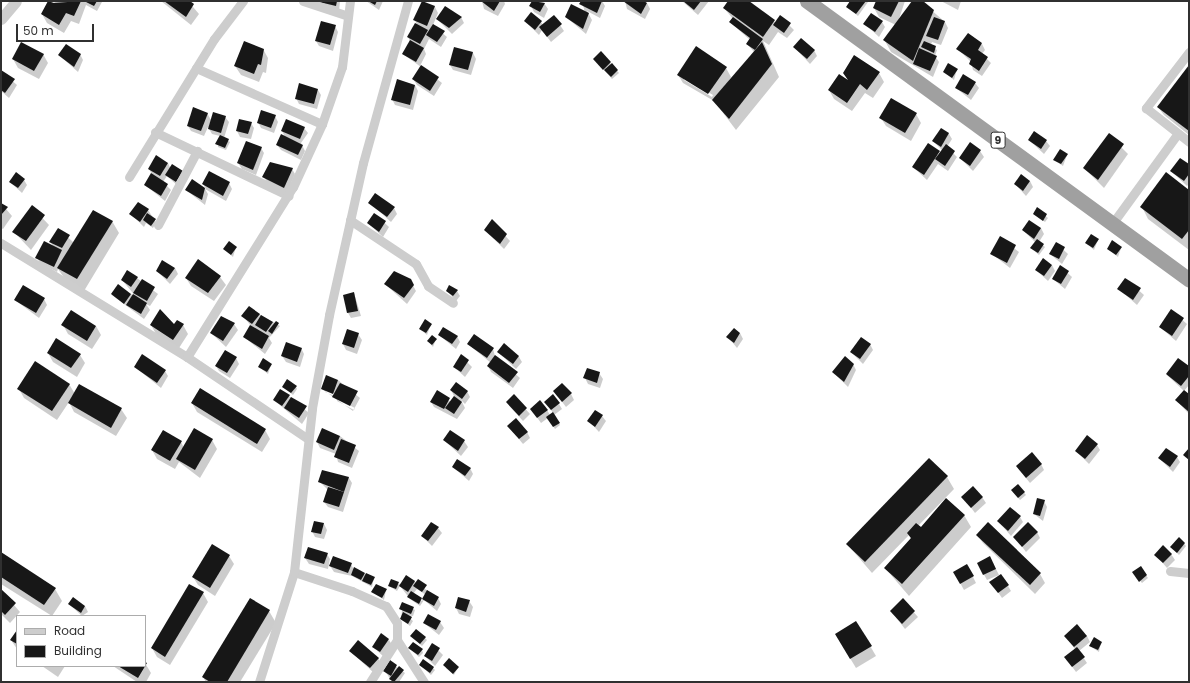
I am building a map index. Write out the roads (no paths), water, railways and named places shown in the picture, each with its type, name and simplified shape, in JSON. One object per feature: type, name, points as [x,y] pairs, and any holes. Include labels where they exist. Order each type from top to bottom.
[{"type":"highway","name":"9","points":[[807,1],[1189,280]]},
{"type":"street","points":[[1,19],[16,1]]},
{"type":"street","points":[[129,177],[155,132],[196,68],[243,1]]},
{"type":"street","points":[[303,1],[348,16]]},
{"type":"street","points":[[187,356],[289,196],[322,124],[342,67],[350,1]]},
{"type":"street","points":[[259,682],[294,572],[308,438],[329,315],[350,220],[392,51],[408,1]]},
{"type":"street","points":[[1189,52],[1146,108],[1189,142]]},
{"type":"street","points":[[196,68],[322,124]]},
{"type":"street","points":[[155,132],[289,196]]},
{"type":"street","points":[[1112,224],[1178,133]]},
{"type":"street","points":[[158,225],[197,151]]},
{"type":"street","points":[[350,220],[416,264],[428,286],[453,303]]},
{"type":"street","points":[[1,243],[187,356],[308,438]]},
{"type":"street","points":[[1170,571],[1189,573]]},
{"type":"street","points":[[294,572],[352,591],[386,606],[397,622],[397,640],[424,682]]},
{"type":"street","points":[[370,682],[397,640]]}]
